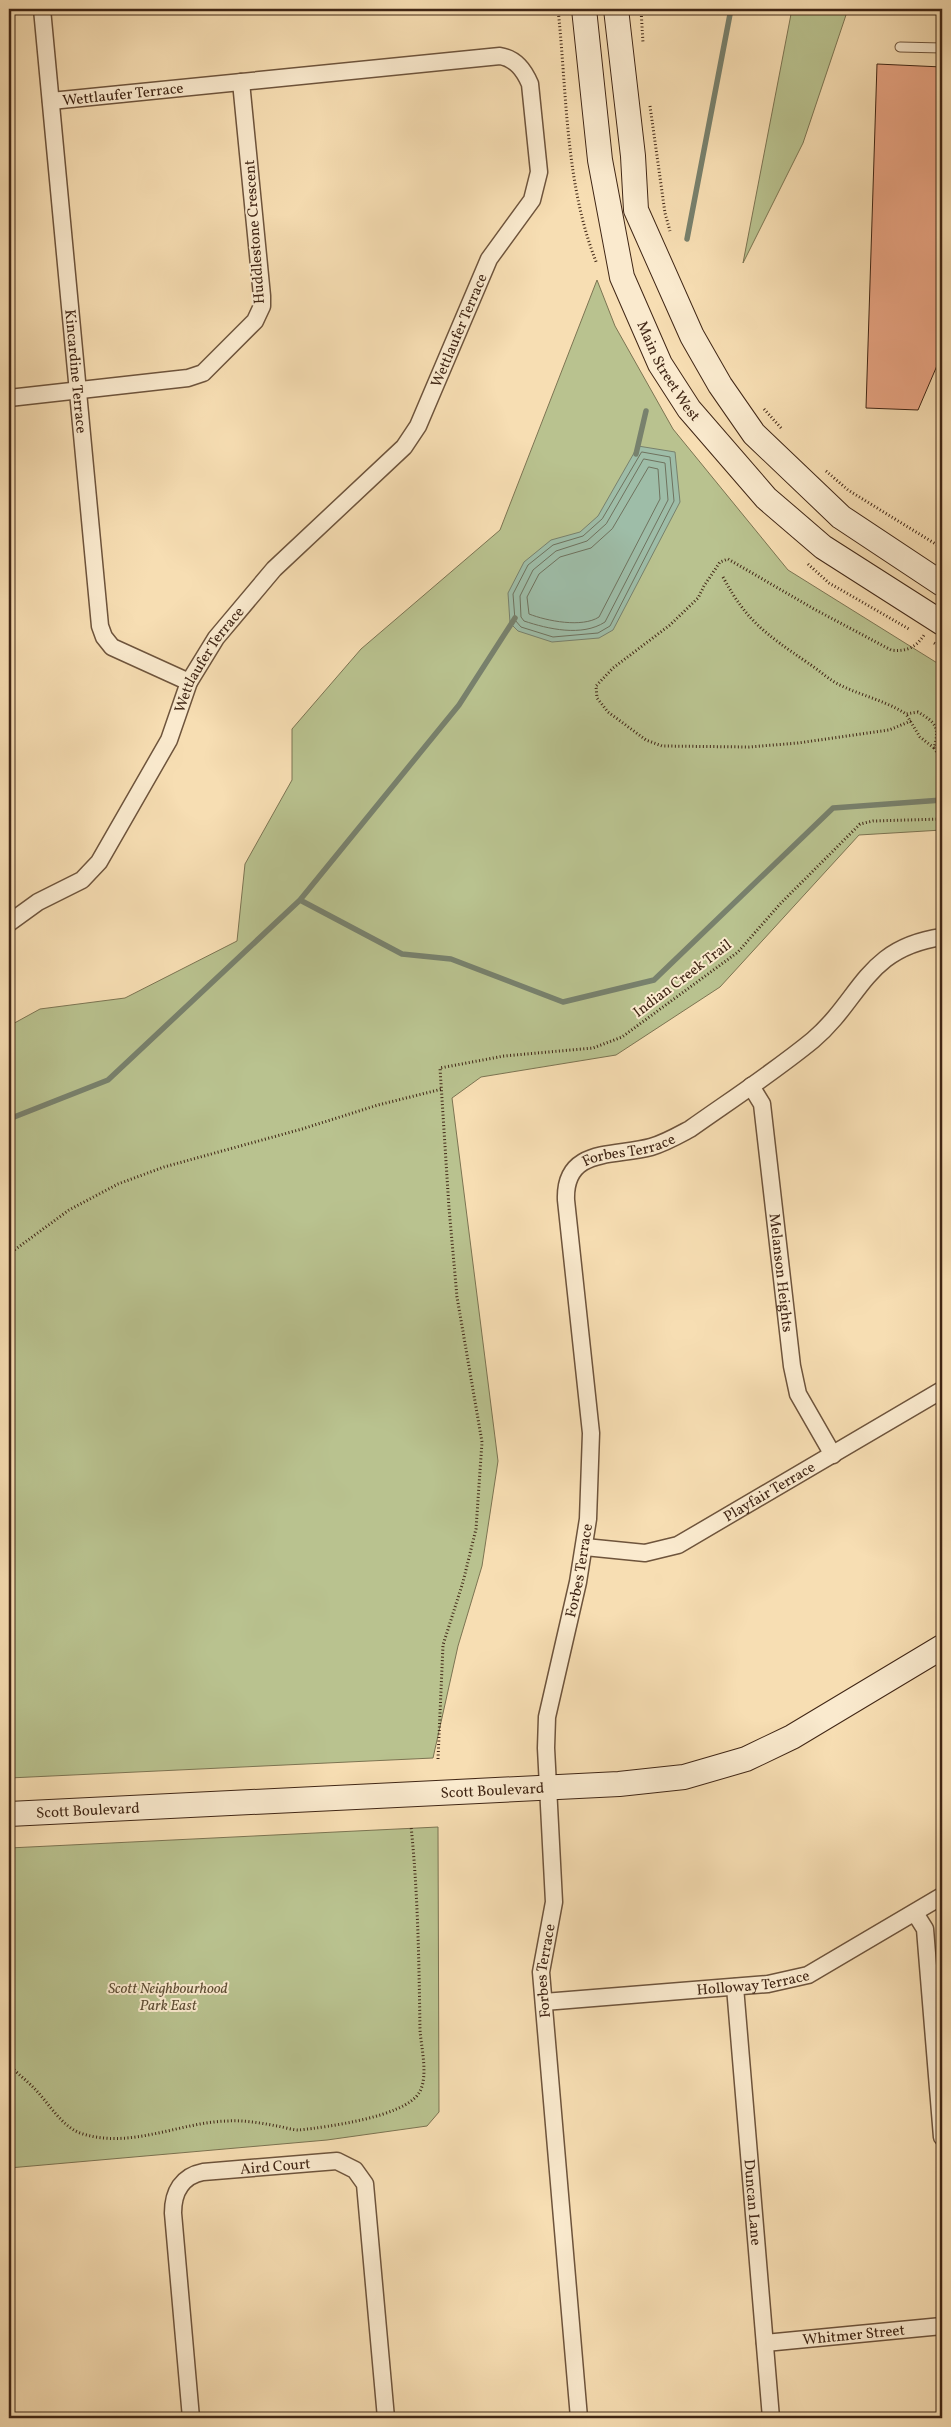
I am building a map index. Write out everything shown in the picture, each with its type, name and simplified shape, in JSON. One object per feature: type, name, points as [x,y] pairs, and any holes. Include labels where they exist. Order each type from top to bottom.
[{"type":"main road","name":"Main Street West","points":[[584,9],[600,160],[622,277],[660,364],[689,409],[766,498],[824,547],[938,620]]},
{"type":"main road","points":[[616,9],[633,156],[636,210],[688,327],[720,385],[754,434],[841,517],[942,584]]},
{"type":"main road","name":"Scott Boulevard","points":[[9,1814],[548,1788],[665,1780],[702,1773],[746,1759],[792,1737],[942,1648]]},
{"type":"street","name":"Kincardine Terrace","points":[[42,9],[100,626],[104,637],[112,647],[188,682]]},
{"type":"street","name":"Wettlaufer Terrace","points":[[9,923],[38,902],[82,880],[99,862],[169,740],[188,682],[216,638],[274,569],[404,447],[418,426],[489,259],[532,200],[539,172],[530,84],[526,74],[518,64],[508,58],[484,57],[51,101]]},
{"type":"street","name":"Huddlestone Crescent","points":[[9,398],[170,381],[203,372],[255,322],[262,306],[262,296],[241,82]]},
{"type":"street","name":"Forbes Terrace","points":[[579,2418],[542,1972],[554,1902],[546,1748],[548,1705],[585,1547],[591,1432],[566,1200],[567,1181],[576,1166],[590,1158],[636,1150],[669,1141],[690,1129],[814,1038],[860,983],[882,962],[911,944],[942,937]]},
{"type":"street","name":"Melanson Heights","points":[[750,1086],[762,1104],[792,1366],[801,1400],[832,1455]]},
{"type":"street","name":"Playfair Terrace","points":[[585,1547],[645,1553],[678,1545],[942,1390]]},
{"type":"street","name":"Holloway Terrace","points":[[544,2002],[782,1982],[808,1975],[942,1896]]},
{"type":"street","points":[[915,1913],[924,1928],[942,2137]]},
{"type":"street","name":"Duncan Lane","points":[[735,1987],[771,2418]]},
{"type":"street","name":"Aird Court","points":[[191,2418],[173,2213],[173,2200],[180,2185],[194,2174],[204,2172],[337,2161],[355,2170],[365,2184],[386,2418]]},
{"type":"street","name":"Whitmer Street","points":[[765,2343],[942,2326]]},
{"type":"lane","points":[[900,47],[942,48]]},
{"type":"path","points":[[641,9],[643,52]]},
{"type":"path","points":[[649,99],[665,213],[670,232]]},
{"type":"path","points":[[761,405],[783,431]]},
{"type":"path","points":[[821,468],[848,490],[942,548]]},
{"type":"path","points":[[911,721],[889,730],[749,748],[662,746],[646,740],[608,712],[597,698],[596,686],[613,668],[670,625],[698,598],[720,562],[728,559],[814,609],[891,650],[904,652],[919,642],[938,620]]},
{"type":"path","points":[[723,577],[737,604],[753,622],[784,646],[840,686],[896,708],[906,714],[920,737],[934,748],[938,754],[942,791]]},
{"type":"path","points":[[906,714],[918,712],[936,725],[938,731],[934,748]]},
{"type":"path","name":"Indian Creek Trail","points":[[442,1089],[440,1068],[504,1056],[593,1048],[622,1038],[738,952],[780,904],[860,824],[873,821],[942,819]]},
{"type":"path","points":[[9,1254],[69,1210],[118,1184],[164,1167],[302,1129],[378,1105],[442,1089],[458,1297],[482,1442],[476,1529],[463,1582],[443,1645],[438,1759]]},
{"type":"path","points":[[9,2066],[35,2089],[69,2126],[81,2134],[98,2137],[125,2139],[200,2123],[229,2120],[256,2122],[298,2130],[381,2116],[402,2108],[419,2093],[424,2070],[420,2033],[417,1899],[411,1826]]},
{"type":"green space","points":[[792,9],[848,9],[803,143],[743,263]]},
{"type":"green space","points":[[597,280],[615,326],[673,429],[788,570],[942,666],[942,830],[859,835],[720,987],[616,1055],[481,1077],[452,1098],[498,1461],[482,1566],[458,1646],[433,1758],[9,1778],[9,1026],[40,1009],[125,998],[237,941],[245,864],[292,780],[292,729],[361,649],[500,530]]},
{"type":"green space","name":"Scott Neighbourhood Park East","points":[[438,1827],[439,2112],[427,2126],[327,2140],[9,2168],[9,1848]]},
{"type":"water","points":[[638,446],[675,452],[680,502],[613,630],[599,638],[552,642],[518,631],[510,623],[508,593],[524,562],[551,540],[580,532],[598,516]]},
{"type":"building","points":[[877,64],[942,67],[942,354],[918,410],[866,408]]},
{"type":"waterway","points":[[687,239],[731,9]]},
{"type":"waterway","points":[[636,454],[646,411]]},
{"type":"waterway","points":[[9,1119],[108,1080],[300,900],[459,705],[515,618]]},
{"type":"waterway","points":[[300,900],[402,954],[451,959],[563,1002],[654,980],[833,808],[942,800]]}]
